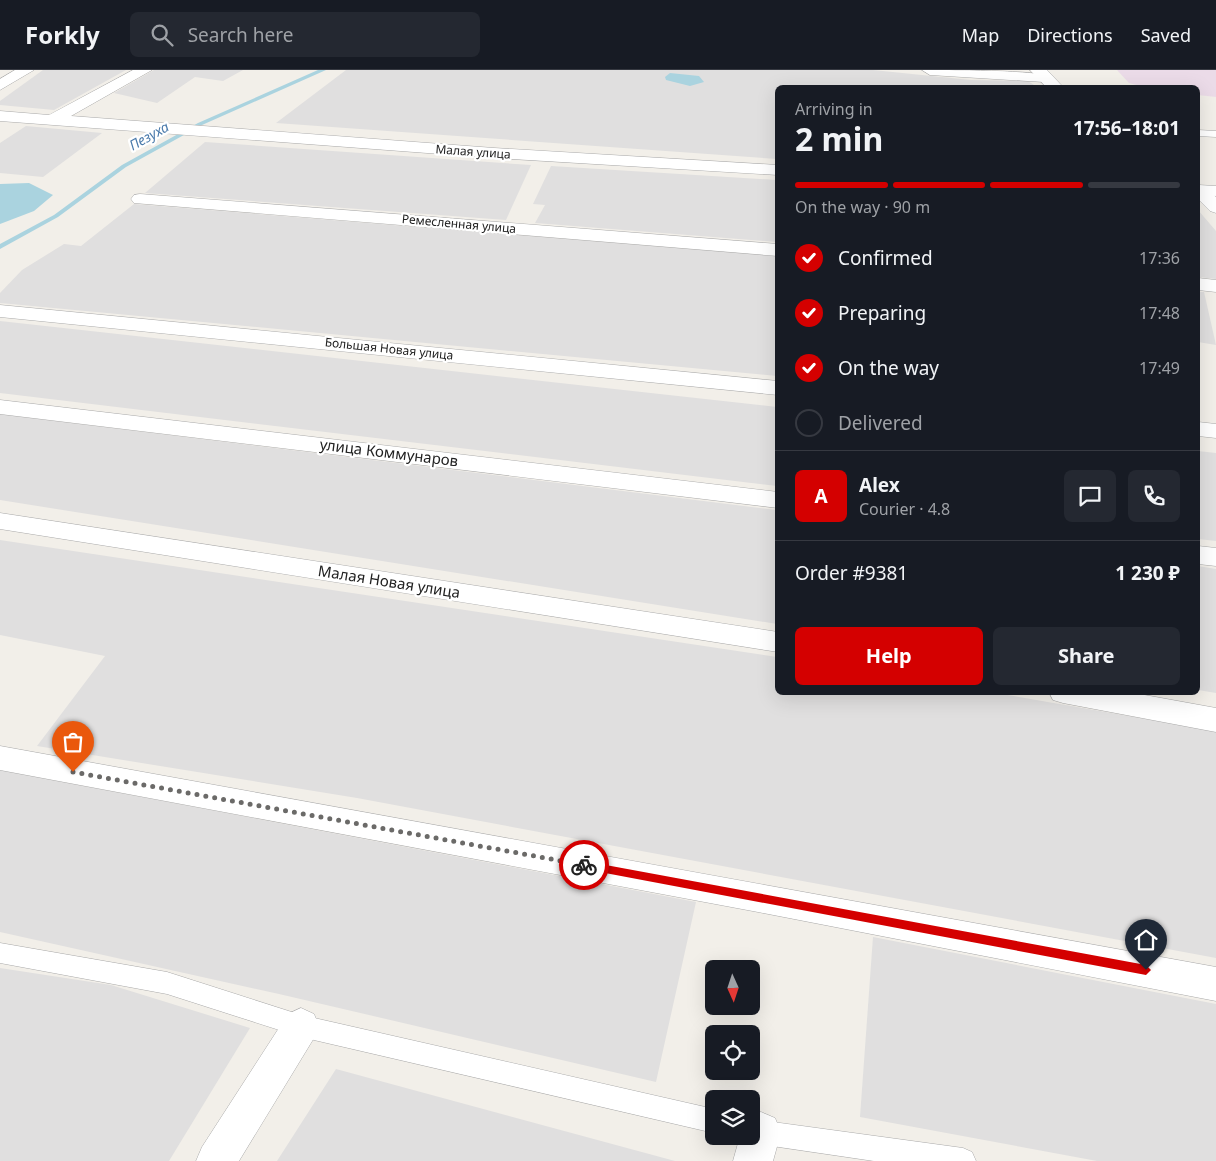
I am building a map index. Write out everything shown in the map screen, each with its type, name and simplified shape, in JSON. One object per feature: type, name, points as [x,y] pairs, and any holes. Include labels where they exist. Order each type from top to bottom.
[{"type":"street","points":[[0,85],[26,70]]},
{"type":"street","points":[[52,120],[144,70]]},
{"type":"street","points":[[930,70],[1041,73],[1054,85]]},
{"type":"street","name":"Малая улица","points":[[0,116],[494,153],[775,170]]},
{"type":"street","points":[[1200,190],[1216,191]]},
{"type":"street","points":[[1200,192],[1216,207]]},
{"type":"street","name":"Ремесленная улица","points":[[140,199],[775,250]]},
{"type":"street","points":[[1200,284],[1216,286]]},
{"type":"street","name":"Большая Новая улица","points":[[0,311],[775,388]]},
{"type":"street","name":"улица Коммунаров","points":[[0,407],[775,500]]},
{"type":"street","points":[[1200,429],[1216,431]]},
{"type":"street","name":"Малая Новая улица","points":[[0,522],[775,642]]},
{"type":"street","points":[[1200,555],[1216,557]]},
{"type":"street","points":[[1078,695],[1216,720]]},
{"type":"street","points":[[0,758],[767,899],[1216,984]]},
{"type":"street","points":[[216,1161],[301,1026]]},
{"type":"lane","points":[[1200,134],[1216,134]]},
{"type":"lane","points":[[0,953],[166,983],[301,1026],[705,1119]]},
{"type":"lane","points":[[760,1141],[963,1161]]},
{"type":"shaded area","points":[[43,70],[126,70],[54,110],[0,105],[0,101]]},
{"type":"shaded area","points":[[154,70],[243,70],[223,81],[195,77],[157,103],[114,93]]},
{"type":"shaded area","points":[[346,70],[873,70],[971,80],[1028,81],[1034,85],[775,85],[775,159],[276,123]]},
{"type":"shaded area","points":[[1117,70],[1216,70],[1216,97],[1200,95],[1200,85],[1136,85],[1129,83]]},
{"type":"shaded area","points":[[26,126],[102,133],[43,177],[0,173],[0,143]]},
{"type":"shaded area","points":[[205,142],[531,165],[506,220],[145,193]]},
{"type":"shaded area","points":[[551,166],[775,180],[775,242],[535,223],[545,205],[533,204]]},
{"type":"shaded area","points":[[134,204],[775,256],[775,376],[0,303],[0,293],[22,270],[64,244],[81,246]]},
{"type":"shaded area","points":[[1200,212],[1216,231],[1216,279],[1200,277]]},
{"type":"shaded area","points":[[1200,292],[1204,292],[1216,345],[1200,342]]},
{"type":"shaded area","points":[[0,321],[775,407],[775,486],[0,393]]},
{"type":"shaded area","points":[[0,414],[775,510],[775,624],[0,500]]},
{"type":"shaded area","points":[[1200,451],[1216,453],[1216,541],[1200,539]]},
{"type":"shaded area","points":[[0,540],[775,657],[775,695],[1008,695],[1216,731],[1216,958],[357,798],[37,746],[105,656],[0,635]]},
{"type":"shaded area","points":[[1200,566],[1216,569],[1216,693],[1200,690]]},
{"type":"shaded area","points":[[0,770],[696,902],[656,1082],[279,994],[0,932]]},
{"type":"shaded area","points":[[873,937],[1216,1004],[1216,1161],[1097,1161],[860,1117]]},
{"type":"shaded area","points":[[0,968],[111,985],[250,1028],[169,1161],[0,1161]]},
{"type":"shaded area","points":[[336,1069],[675,1161],[277,1161]]},
{"type":"water","points":[[670,73],[699,76],[704,82],[690,86],[666,80],[665,77]]},
{"type":"water","points":[[29,183],[53,195],[34,211],[0,224],[0,184]]},
{"type":"waterway","name":"Пезуха","points":[[0,247],[56,216],[124,166],[200,124],[323,70]]},
{"type":"way so far","points":[[73,772],[584,865]]},
{"type":"route","points":[[584,865],[1146,970]]}]
